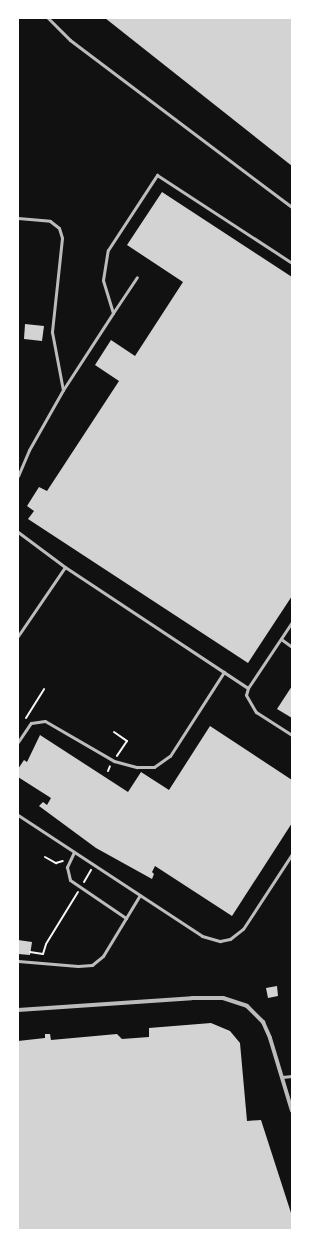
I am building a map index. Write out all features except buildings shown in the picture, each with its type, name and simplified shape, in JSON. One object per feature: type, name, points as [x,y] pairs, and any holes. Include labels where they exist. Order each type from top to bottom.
[{"type":"street","points":[[18,1010],[223,998],[247,1006],[263,1022],[292,1111]]},
{"type":"lane","points":[[48,18],[70,40],[292,207]]},
{"type":"lane","points":[[113,313],[103,280],[108,250],[157,175],[292,263]]},
{"type":"lane","points":[[18,218],[50,221],[59,228],[62,238],[52,332],[63,390]]},
{"type":"lane","points":[[18,476],[29,450],[63,390],[137,277]]},
{"type":"lane","points":[[18,532],[65,567],[248,688]]},
{"type":"lane","points":[[18,636],[65,567]]},
{"type":"lane","points":[[292,622],[248,688],[246,695],[248,703],[256,712],[292,735]]},
{"type":"lane","points":[[281,639],[292,647]]},
{"type":"lane","points":[[18,742],[31,723],[45,721],[114,761],[137,768],[154,767],[170,756],[224,672]]},
{"type":"lane","points":[[18,815],[202,936],[220,941],[230,939],[248,922],[292,854]]},
{"type":"lane","points":[[74,852],[67,867],[67,875],[80,889],[126,918]]},
{"type":"lane","points":[[18,961],[78,966],[92,965],[103,956],[140,895]]},
{"type":"lane","points":[[282,1077],[292,1076]]},
{"type":"path","points":[[24,720],[44,689]]},
{"type":"path","points":[[108,771],[127,741],[114,732]]},
{"type":"path","points":[[30,952],[43,954],[46,944],[94,865]]}]
